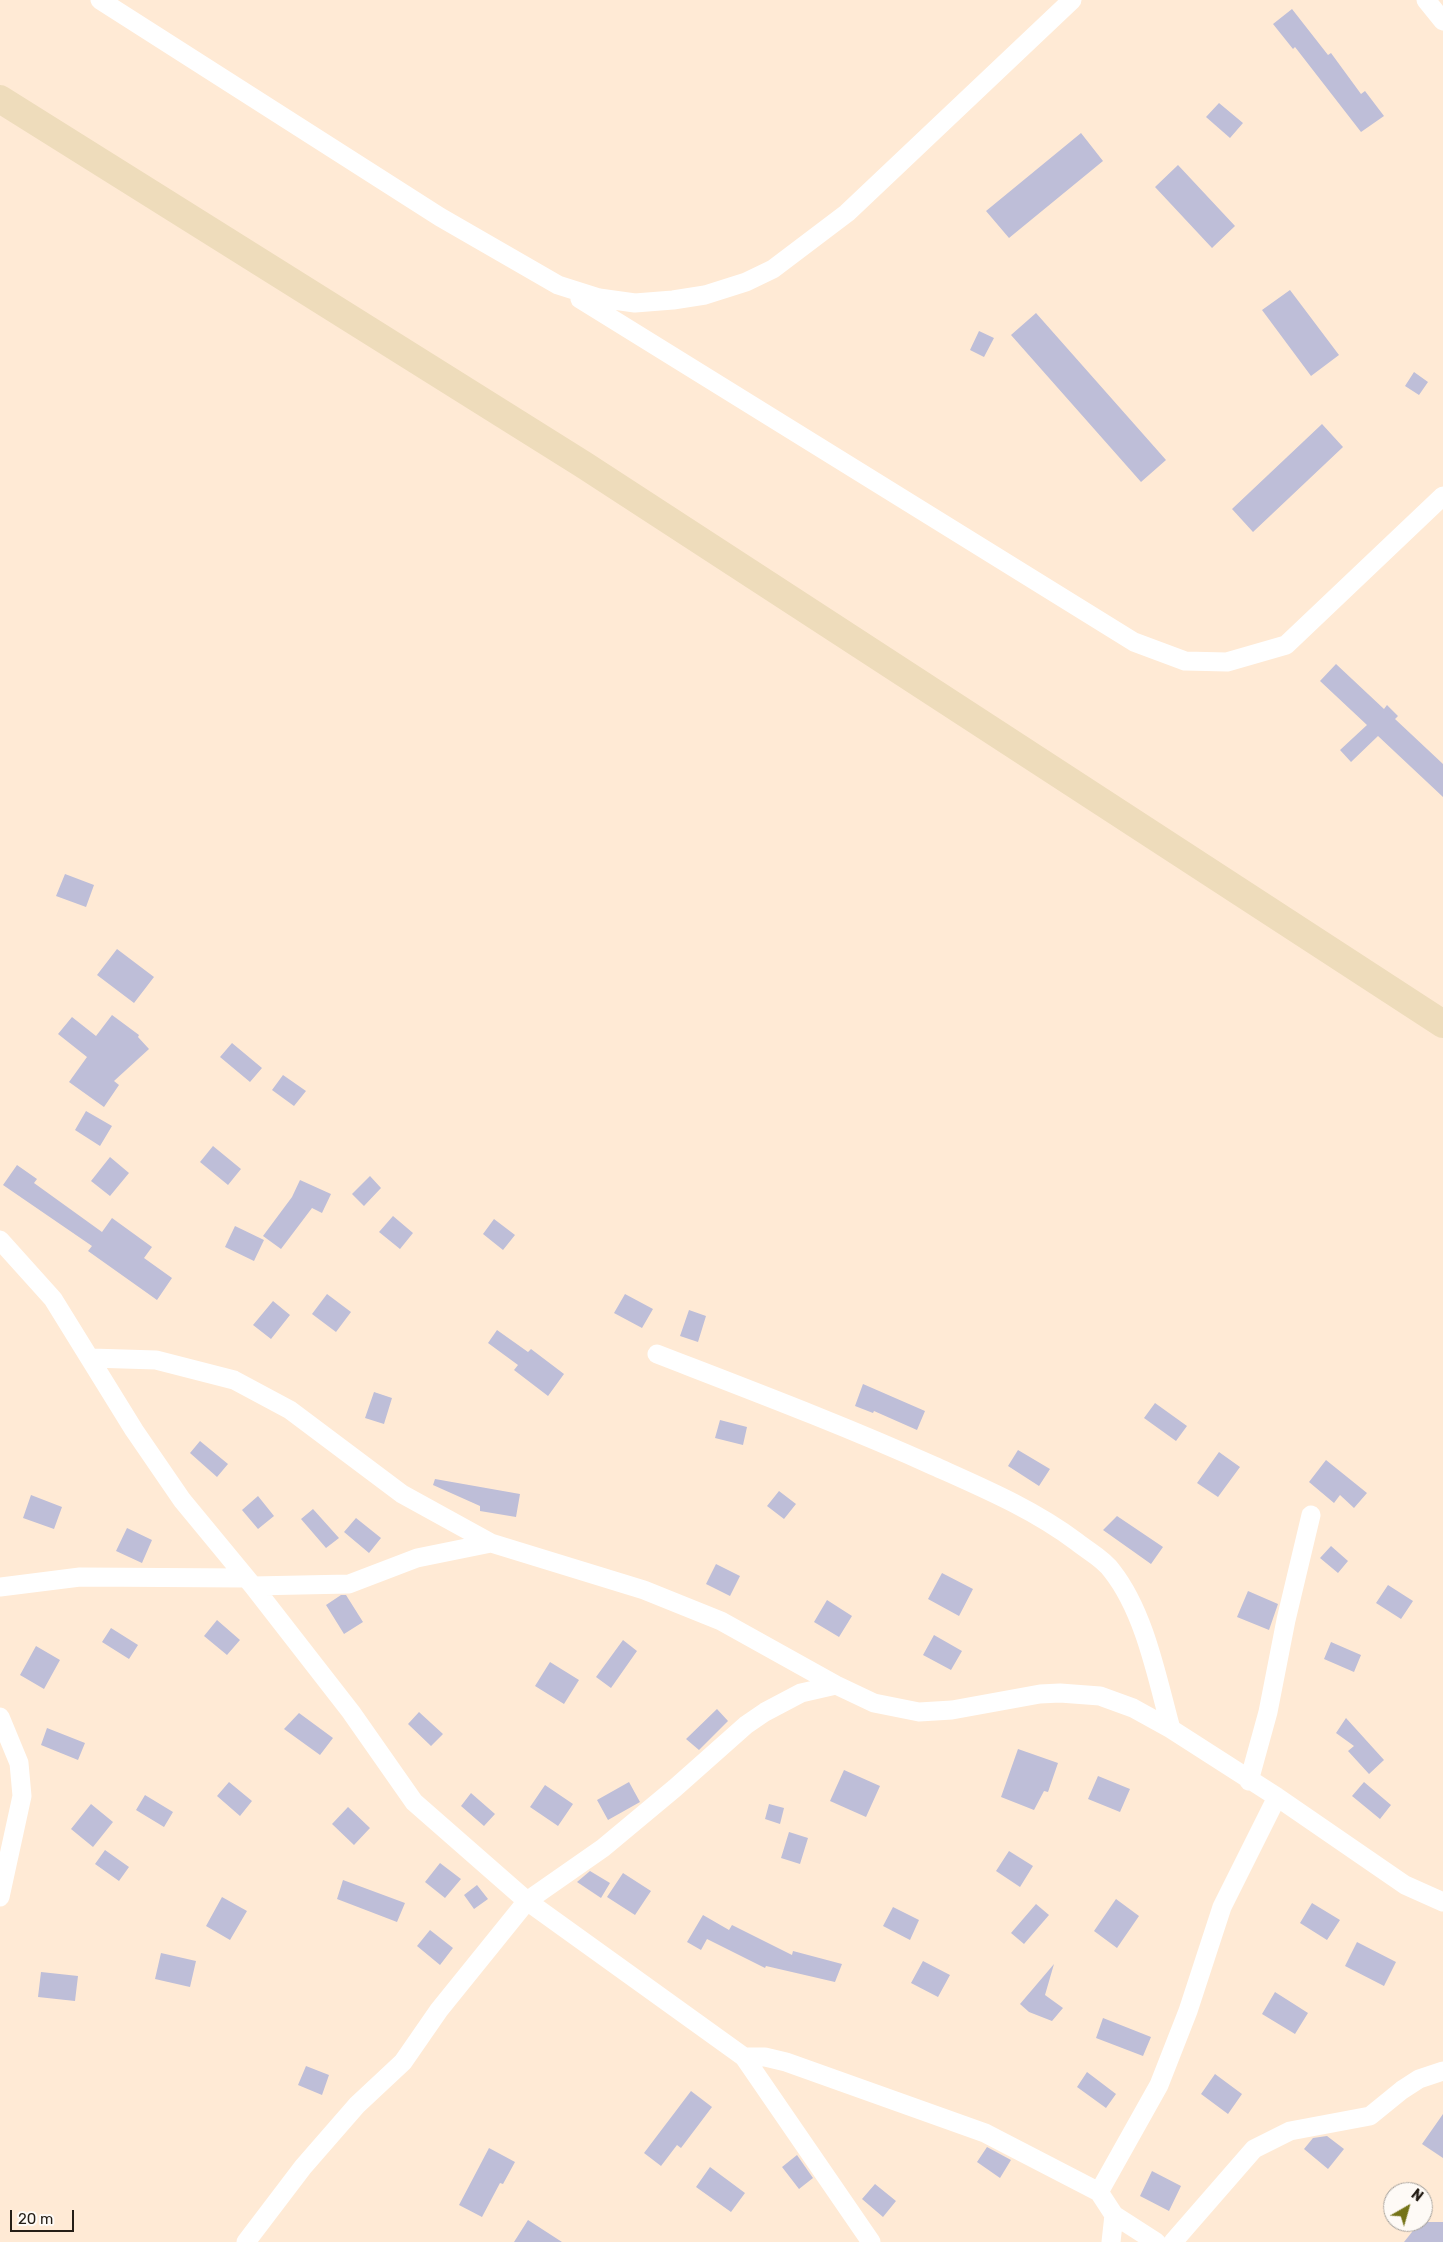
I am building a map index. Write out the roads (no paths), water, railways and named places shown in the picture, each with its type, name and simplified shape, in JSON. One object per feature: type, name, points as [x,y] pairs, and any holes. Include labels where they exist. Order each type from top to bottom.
[{"type":"street","points":[[100,0],[440,218],[558,285],[1134,642],[1185,661],[1227,662],[1286,645],[1443,496]]},
{"type":"street","points":[[558,285],[599,298],[635,303],[705,295],[746,282],[773,270],[847,213],[1072,0]]},
{"type":"street","points":[[1426,0],[1443,21]]},
{"type":"street","points":[[0,99],[584,465],[1443,1024]]},
{"type":"street","points":[[0,1240],[53,1299],[134,1430],[182,1500],[351,1712],[414,1802],[527,1901],[744,2057],[872,2242]]},
{"type":"street","points":[[657,1354],[860,1433],[993,1493],[1031,1512],[1070,1537],[1111,1568],[1126,1590],[1156,1674],[1171,1729]]},
{"type":"street","points":[[91,1358],[156,1360],[234,1380],[290,1410],[402,1494],[491,1543],[644,1590],[720,1621],[836,1686],[874,1703],[919,1712],[952,1710],[1040,1694],[1087,1694],[1106,1698],[1133,1708],[1171,1729],[1249,1781],[1277,1797],[1405,1885],[1443,1902]]},
{"type":"street","points":[[1249,1781],[1268,1712],[1286,1620],[1311,1515]]},
{"type":"street","points":[[0,1587],[80,1577],[349,1584],[417,1558],[491,1543]]},
{"type":"street","points":[[246,2242],[303,2167],[357,2105],[403,2062],[439,2010],[527,1901],[603,1848],[758,1716],[801,1693],[836,1686]]},
{"type":"street","points":[[0,1717],[19,1763],[22,1796],[0,1897]]},
{"type":"street","points":[[1099,2192],[1159,2085],[1188,2011],[1222,1907],[1277,1797]]},
{"type":"street","points":[[744,2057],[765,2057],[786,2062],[985,2133],[1099,2192],[1114,2215],[1156,2242]]},
{"type":"street","points":[[1173,2242],[1254,2148],[1290,2131],[1370,2116],[1419,2079],[1443,2071]]},
{"type":"street","points":[[1111,2242],[1114,2215]]}]
